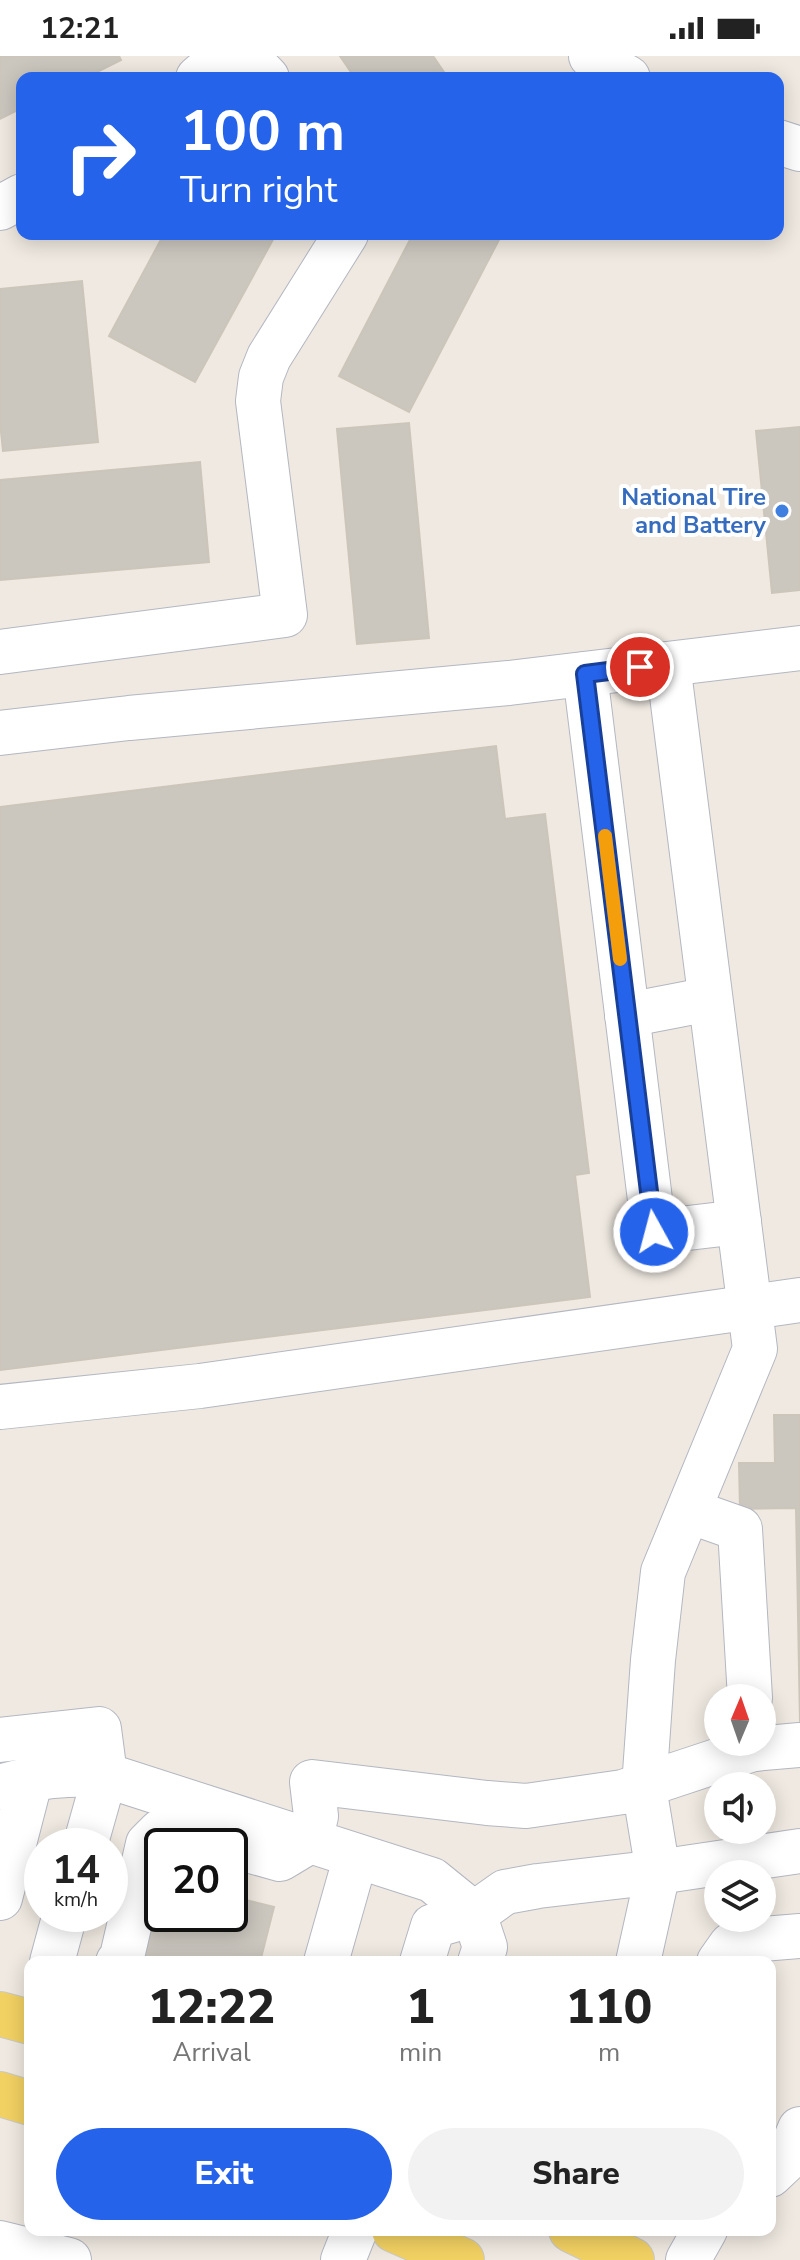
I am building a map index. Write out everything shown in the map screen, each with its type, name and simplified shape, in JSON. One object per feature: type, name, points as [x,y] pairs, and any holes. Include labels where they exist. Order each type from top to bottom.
[{"type":"main road","points":[[0,2014],[24,2020]]},
{"type":"main road","points":[[0,2094],[24,2101]]},
{"type":"main road","points":[[408,2236],[462,2260]]},
{"type":"main road","points":[[583,2236],[632,2260]]},
{"type":"street","points":[[205,72],[224,56]]},
{"type":"street","points":[[246,56],[261,72]]},
{"type":"street","points":[[591,56],[618,72]]},
{"type":"street","points":[[0,652],[285,615],[258,401],[261,377],[269,357],[342,240]]},
{"type":"street","points":[[0,733],[585,674],[800,648]]},
{"type":"street","points":[[639,1956],[658,1872],[644,1787],[663,1572],[755,1349],[668,664]]},
{"type":"street","points":[[585,674],[654,1232],[739,1222]]},
{"type":"street","points":[[627,1015],[710,999]]},
{"type":"street","points":[[0,1407],[200,1386],[800,1300]]},
{"type":"street","points":[[689,1511],[740,1529],[749,1684]]},
{"type":"street","points":[[0,1740],[99,1729],[105,1775],[90,1828]]},
{"type":"street","points":[[776,1745],[800,1745]]},
{"type":"street","points":[[122,1956],[148,1844],[160,1832],[179,1831],[280,1859],[310,1841],[316,1816],[312,1782],[526,1806],[644,1787],[724,1756]]},
{"type":"street","points":[[0,1898],[16,1782],[68,1773],[105,1775],[432,1880],[474,1914],[485,1947],[482,1956]]},
{"type":"street","points":[[424,1956],[433,1926],[474,1914],[505,1892],[800,1851]]},
{"type":"street","points":[[328,1956],[356,1856]]},
{"type":"street","points":[[54,1956],[60,1932]]},
{"type":"street","points":[[723,1956],[731,1945],[800,1936]]},
{"type":"street","points":[[776,2169],[788,2158],[800,2129]]},
{"type":"street","points":[[343,2260],[353,2236]]},
{"type":"street","points":[[688,2260],[702,2236]]},
{"type":"street","points":[[0,2243],[69,2260]]},
{"type":"building","points":[[0,56],[119,56],[121,60],[97,72],[16,72],[16,111],[0,119]]},
{"type":"building","points":[[340,56],[433,56],[444,72],[351,72]]},
{"type":"building","points":[[161,240],[273,240],[195,382],[109,336]]},
{"type":"building","points":[[410,240],[499,240],[409,412],[339,376]]},
{"type":"building","points":[[82,281],[98,442],[3,451],[0,422],[0,289]]},
{"type":"building","points":[[409,423],[429,638],[357,644],[337,429]]},
{"type":"building","name":"National Tire and Battery","points":[[800,427],[800,590],[772,593],[756,431]]},
{"type":"building","points":[[200,462],[209,562],[0,580],[0,480]]},
{"type":"building","points":[[496,746],[505,819],[545,814],[589,1173],[575,1175],[590,1297],[0,1370],[0,807]]},
{"type":"building","points":[[774,1415],[800,1415],[800,1722],[796,1508],[740,1509],[739,1463],[775,1463]]},
{"type":"building","points":[[248,1900],[274,1907],[262,1956],[133,1956],[144,1927],[144,1932],[248,1932]]},
{"type":"slow traffic","points":[[605,836],[620,959]]},
{"type":"place","name":"National Tire and Battery","points":[[782,511]]},
{"type":"route","points":[[640,667],[585,674],[654,1232]]}]
